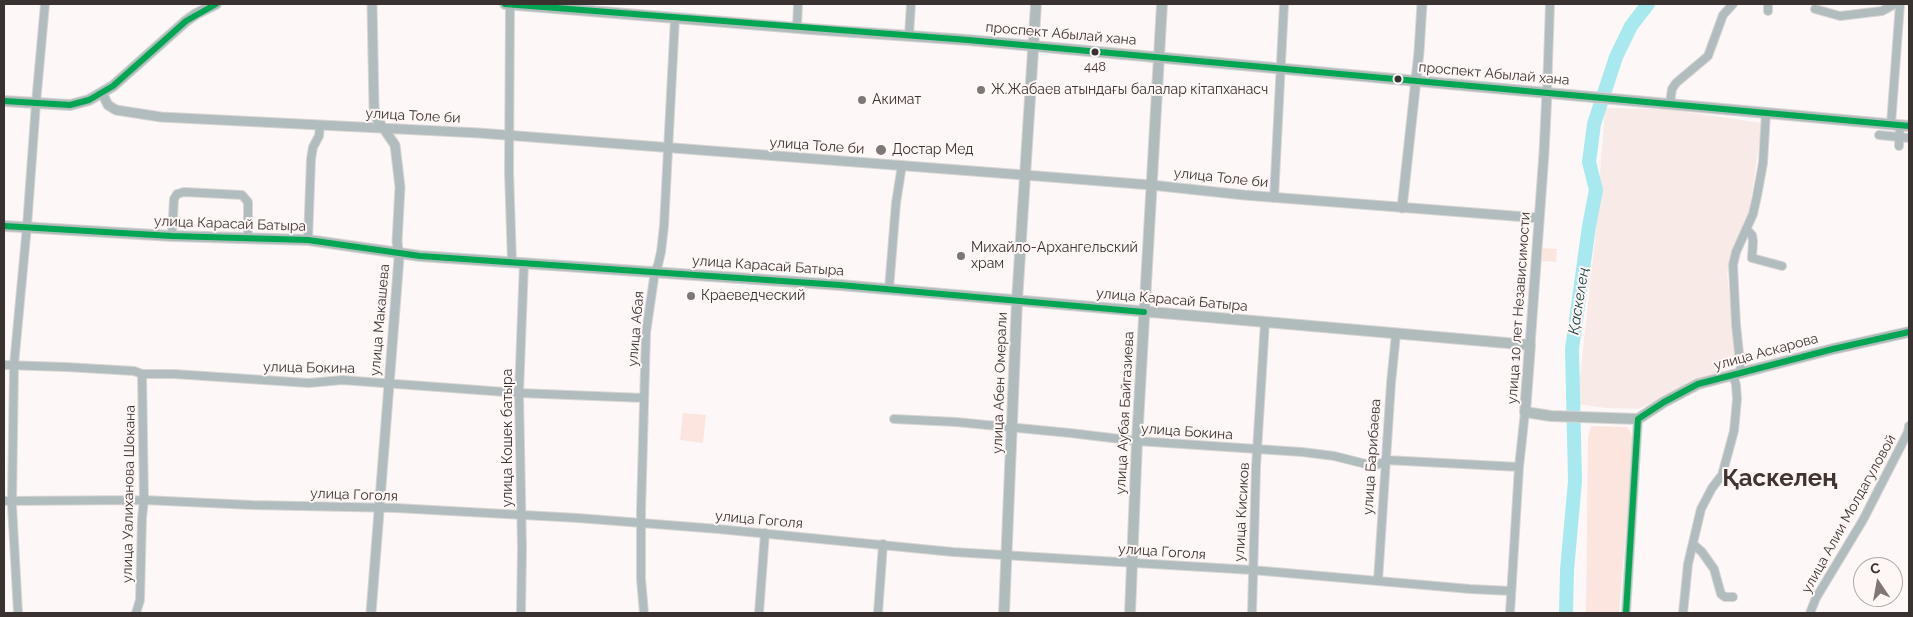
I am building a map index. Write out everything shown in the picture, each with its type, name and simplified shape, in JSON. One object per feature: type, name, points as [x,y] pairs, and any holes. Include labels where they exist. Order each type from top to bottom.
[{"type":"main road","points":[[4,101],[70,105],[102,93],[113,86],[186,21],[216,4]]},
{"type":"main road","name":"проспект Абылай хана","points":[[508,4],[909,35],[1280,70],[1670,103]]},
{"type":"main road","name":"улица Абен Омерали","points":[[1004,613],[1017,301],[1036,4]]},
{"type":"main road","name":"улица Аубая Байгазиева","points":[[1130,613],[1137,441],[1162,4]]},
{"type":"main road","points":[[1670,103],[1766,114],[1900,125]]},
{"type":"main road","name":"улица Карасай Батыра","points":[[4,226],[172,236],[308,240],[398,253],[890,290],[1530,345]]},
{"type":"main road","name":"улица Аскарова","points":[[1638,419],[1664,402],[1698,384],[1909,332]]},
{"type":"main road","name":"улица 10 лет Независимости","points":[[1524,412],[1530,345]]},
{"type":"main road","points":[[1524,412],[1551,416],[1638,419]]},
{"type":"street","points":[[18,613],[13,500],[14,365],[45,4]]},
{"type":"street","name":"улица Макашева","points":[[371,613],[399,258],[400,187],[394,145],[377,119],[374,107],[372,4]]},
{"type":"street","points":[[508,4],[512,262]]},
{"type":"street","points":[[797,27],[798,4]]},
{"type":"street","points":[[909,35],[911,4]]},
{"type":"street","points":[[1274,198],[1284,4]]},
{"type":"street","points":[[1402,208],[1419,52],[1422,4]]},
{"type":"street","name":"улица 10 лет Независимости","points":[[1530,345],[1539,218],[1550,4]]},
{"type":"street","points":[[1670,103],[1672,89],[1676,82],[1708,56],[1723,14],[1733,4]]},
{"type":"street","points":[[1815,9],[1840,16],[1882,11],[1895,4]]},
{"type":"street","points":[[1900,4],[1900,146]]},
{"type":"street","name":"улица Абая","points":[[644,613],[641,579],[646,333],[655,271],[661,252],[669,148],[675,18]]},
{"type":"street","name":"улица Толе би","points":[[102,93],[108,105],[116,110],[161,117],[509,136],[1024,174],[1274,198],[1539,218]]},
{"type":"street","points":[[1683,613],[1688,564],[1702,509],[1712,488],[1722,475],[1734,431],[1737,373],[1733,265],[1736,252],[1752,214],[1763,163],[1766,114]]},
{"type":"street","points":[[308,240],[311,160],[313,147],[319,136],[320,126]]},
{"type":"street","points":[[1879,135],[1909,138]]},
{"type":"street","points":[[890,290],[896,203],[902,165]]},
{"type":"street","points":[[172,236],[174,199],[177,194],[184,192],[242,195],[248,202],[248,237]]},
{"type":"street","points":[[1746,229],[1752,235],[1752,258],[1782,266]]},
{"type":"street","name":"улица Кошек батыра","points":[[521,613],[519,393],[524,263]]},
{"type":"street","name":"улица Кисиков","points":[[1252,613],[1252,570],[1265,322]]},
{"type":"street","name":"улица Барибаева","points":[[1378,581],[1381,515],[1396,334]]},
{"type":"street","name":"улица Бокина","points":[[4,365],[134,371],[142,374],[309,383],[342,380],[519,393],[644,398]]},
{"type":"street","name":"улица Уалиханова Шокана","points":[[136,613],[140,600],[144,500],[142,374]]},
{"type":"street","name":"улица 10 лет Независимости","points":[[1510,613],[1524,412]]},
{"type":"street","name":"улица Бокина","points":[[894,419],[1012,427],[1137,441],[1334,456],[1374,466],[1386,460],[1519,467]]},
{"type":"street","points":[[1626,613],[1638,419]]},
{"type":"street","name":"улица Алии Молдагуловой","points":[[1810,613],[1816,598],[1867,512],[1908,432],[1909,426]]},
{"type":"street","name":"улица Гоголя","points":[[4,501],[144,500],[378,508],[642,522],[954,552],[1252,570],[1470,590],[1511,591]]},
{"type":"street","points":[[759,613],[765,533]]},
{"type":"street","points":[[878,613],[883,544]]},
{"type":"street","points":[[1693,544],[1702,552],[1714,569],[1720,594],[1725,597],[1734,597]]},
{"type":"shaded area","points":[[1605,108],[1665,109],[1762,123],[1750,207],[1744,232],[1727,272],[1736,365],[1638,409],[1606,408],[1577,404],[1595,240]]},
{"type":"shaded area","points":[[1543,248],[1557,249],[1556,262],[1542,261]]},
{"type":"shaded area","points":[[683,413],[706,415],[703,443],[680,440]]},
{"type":"shaded area","points":[[1591,426],[1627,427],[1631,432],[1633,443],[1619,613],[1586,613],[1588,437]]},
{"type":"waterway","name":"Қаскелең","points":[[1566,613],[1567,570],[1575,481],[1572,349],[1589,226],[1596,190],[1589,162],[1594,124],[1616,57],[1631,26],[1648,4]]},
{"type":"transit line","points":[[4,101],[70,105],[89,100],[113,86],[186,21],[216,4]]},
{"type":"transit line","points":[[505,4],[968,40],[1909,126]]},
{"type":"transit line","points":[[4,226],[172,236],[308,240],[420,256],[840,285],[1144,312]]},
{"type":"transit line","points":[[1626,613],[1638,419],[1664,402],[1698,384],[1833,349],[1909,332]]},
{"type":"place","name":"448","points":[[1095,52]]},
{"type":"place","name":"Ж.Жабаев атындағы балалар кітапханасч","points":[[981,90]]},
{"type":"place","name":"Акимат","points":[[862,100]]},
{"type":"place","name":"Достар Мед","points":[[881,150]]},
{"type":"place","name":"Михайло-Архангельский храм","points":[[961,256]]},
{"type":"place","name":"Краеведческий","points":[[691,296]]},
{"type":"district","name":"Қаскелең","points":[[1780,479]]}]
